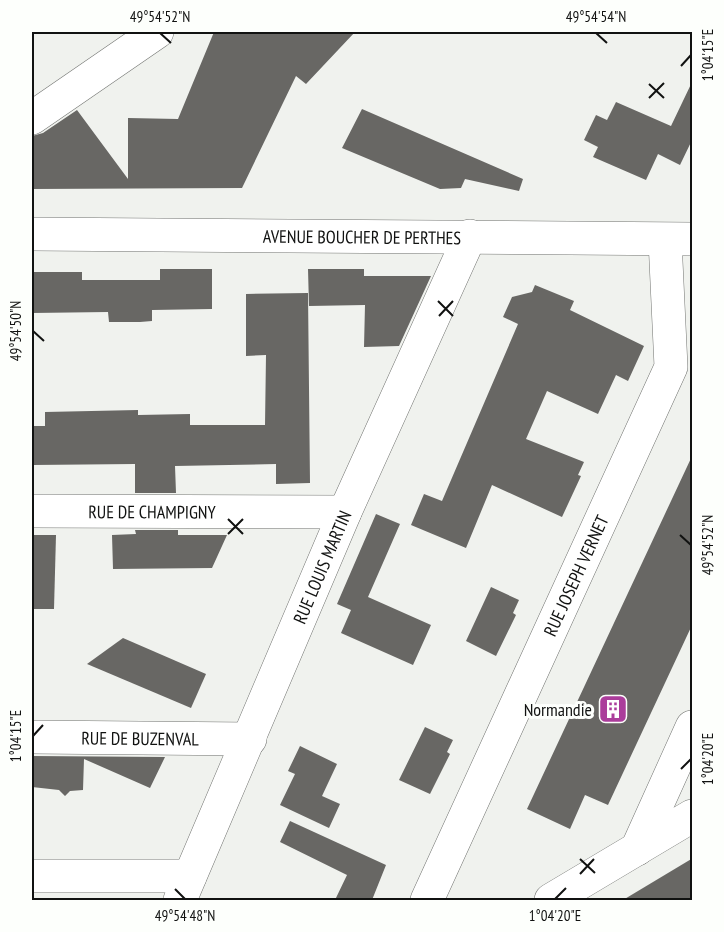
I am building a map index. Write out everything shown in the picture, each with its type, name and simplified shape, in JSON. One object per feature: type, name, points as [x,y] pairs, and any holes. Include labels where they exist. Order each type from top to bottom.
[{"type":"street","points":[[32,118],[157,32]]},
{"type":"street","name":"AVENUE BOUCHER DE PERTHES","points":[[32,234],[470,236],[679,240]]},
{"type":"street","name":"RUE LOUIS MARTIN","points":[[185,888],[345,512],[470,236]]},
{"type":"street","name":"RUE JOSEPH VERNET","points":[[427,900],[671,367],[679,240]]},
{"type":"street","name":"RUE DE CHAMPIGNY","points":[[32,511],[345,512]]},
{"type":"street","points":[[637,849],[693,727]]},
{"type":"street","name":"RUE DE BUZENVAL","points":[[32,737],[250,739]]},
{"type":"street","points":[[551,900],[693,816]]},
{"type":"street","points":[[32,876],[185,888]]},
{"type":"building","points":[[214,32],[355,32],[306,84],[296,76],[242,188],[32,189],[32,136],[43,133],[77,110],[128,179],[128,118],[178,119]]},
{"type":"building","points":[[693,80],[693,138],[680,165],[658,154],[646,180],[593,157],[598,147],[584,140],[596,115],[607,120],[616,102],[671,126]]},
{"type":"building","points":[[362,109],[523,179],[519,191],[465,179],[461,188],[440,189],[342,148]]},
{"type":"building","points":[[160,269],[212,269],[212,309],[152,310],[152,321],[140,322],[109,322],[108,312],[32,313],[32,272],[82,272],[82,280],[160,280]]},
{"type":"building","points":[[308,269],[364,269],[364,276],[431,276],[399,346],[364,347],[365,305],[309,306]]},
{"type":"building","points":[[535,285],[574,301],[570,310],[644,346],[628,381],[616,375],[598,414],[547,391],[526,439],[584,462],[578,475],[581,476],[562,517],[492,485],[466,548],[411,525],[424,494],[442,501],[518,324],[503,317],[512,297],[532,292]]},
{"type":"building","points":[[308,293],[310,483],[276,484],[276,464],[175,466],[176,493],[135,493],[135,464],[32,465],[32,426],[45,426],[45,412],[138,410],[138,415],[190,414],[190,425],[265,425],[266,355],[246,356],[246,294]]},
{"type":"building","name":"Normandie","points":[[693,454],[693,623],[608,805],[585,795],[570,829],[527,809]]},
{"type":"building","points":[[376,514],[400,524],[368,597],[431,625],[413,665],[341,633],[351,610],[337,604]]},
{"type":"building","points":[[135,530],[178,530],[178,535],[227,535],[212,568],[113,569],[112,535],[136,534]]},
{"type":"building","points":[[32,535],[56,535],[54,609],[32,609]]},
{"type":"building","points":[[491,587],[519,600],[513,613],[516,615],[496,656],[466,641]]},
{"type":"building","points":[[123,638],[206,674],[191,708],[87,664]]},
{"type":"building","points":[[425,727],[453,740],[447,752],[450,754],[430,794],[399,780]]},
{"type":"building","points":[[300,746],[337,764],[322,796],[340,804],[329,828],[280,805],[295,774],[288,771]]},
{"type":"building","points":[[32,756],[165,757],[150,788],[84,759],[83,790],[70,791],[65,796],[59,790],[32,787]]},
{"type":"building","points":[[290,821],[386,865],[372,900],[335,900],[347,875],[280,842]]},
{"type":"building","points":[[693,858],[693,900],[623,900]]},
{"type":"place","name":"Normandie","points":[[613,709]]}]
